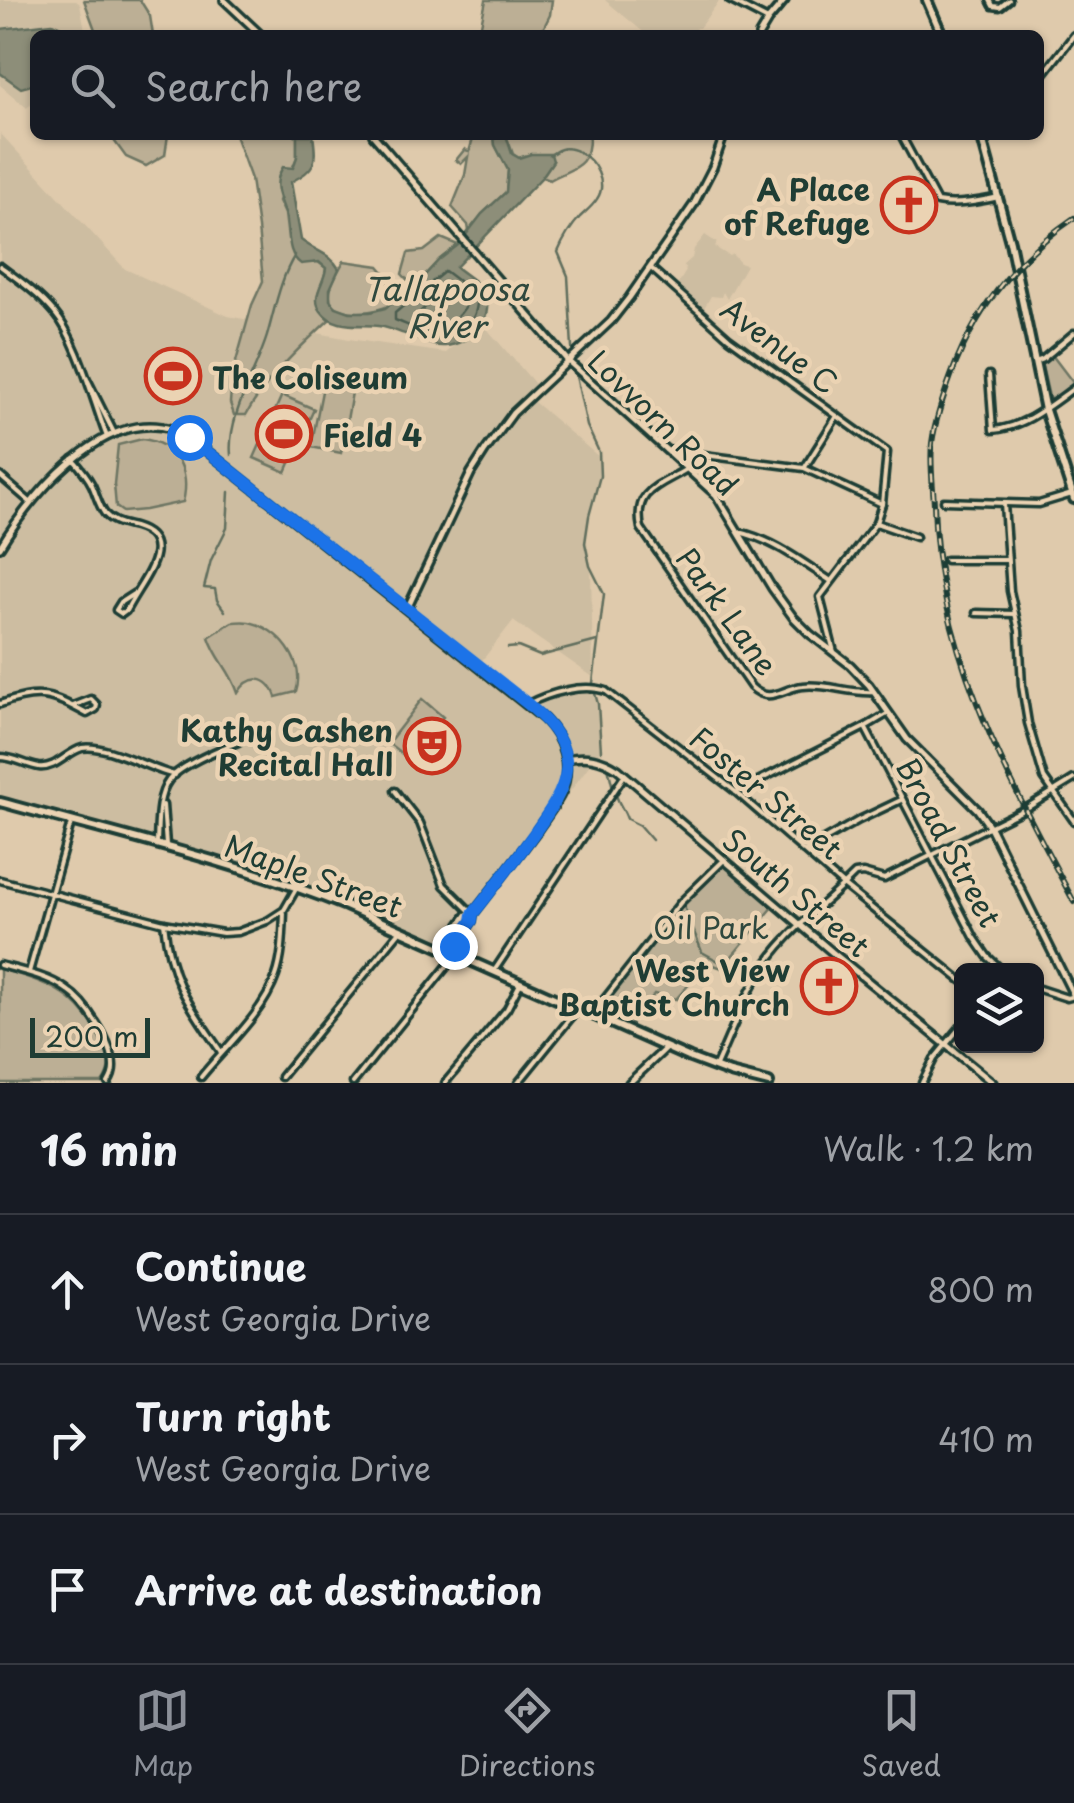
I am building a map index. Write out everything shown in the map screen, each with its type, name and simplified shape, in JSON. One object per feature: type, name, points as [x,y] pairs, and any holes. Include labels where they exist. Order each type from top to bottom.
[{"type":"main road","points":[[927,0],[940,30]]},
{"type":"main road","points":[[983,140],[1045,410],[1073,495]]},
{"type":"main road","name":"Maple Street","points":[[0,802],[166,846],[297,887],[666,1048],[715,1068],[769,1083]]},
{"type":"street","points":[[224,0],[256,30]]},
{"type":"street","points":[[729,0],[768,20]]},
{"type":"street","points":[[762,30],[785,0]]},
{"type":"street","points":[[990,0],[993,6],[1000,7],[1009,0]]},
{"type":"street","points":[[1044,74],[1074,35]]},
{"type":"street","name":"Lovvorn Road","points":[[377,140],[568,361],[716,495],[793,617],[850,666],[922,756],[978,810],[1074,996]]},
{"type":"street","points":[[407,610],[484,450],[513,413],[611,320],[694,204],[722,140]]},
{"type":"street","points":[[904,140],[937,202],[999,197]]},
{"type":"street","points":[[0,266],[43,299],[58,316],[110,435]]},
{"type":"street","name":"Avenue C","points":[[650,268],[729,338],[887,452],[882,504]]},
{"type":"street","points":[[1035,362],[1074,333]]},
{"type":"street","points":[[989,374],[993,430],[1020,423],[1074,388]]},
{"type":"street","points":[[804,468],[837,416]]},
{"type":"street","points":[[0,547],[73,459],[110,435],[138,426],[167,428],[186,435],[528,704],[554,730],[565,758],[566,774],[557,801],[473,914],[466,916],[449,952],[353,1083]]},
{"type":"street","points":[[666,450],[804,468],[882,504],[876,523],[820,597],[834,652]]},
{"type":"street","points":[[73,459],[108,516],[148,532],[156,541],[150,568],[135,593]]},
{"type":"street","name":"Park Lane","points":[[688,469],[646,494],[638,512],[640,528],[751,688],[763,696],[802,686],[874,692]]},
{"type":"street","points":[[0,476],[32,504]]},
{"type":"street","points":[[944,501],[1040,504],[1073,495]]},
{"type":"street","points":[[1004,504],[1007,560],[1028,722],[1044,778],[1074,821]]},
{"type":"street","points":[[876,523],[916,537]]},
{"type":"street","points":[[737,531],[781,548],[832,581]]},
{"type":"street","points":[[946,560],[1007,560]]},
{"type":"street","points":[[976,613],[1016,614]]},
{"type":"street","name":"Foster Street","points":[[528,704],[589,687],[606,690],[736,792],[843,886],[954,975]]},
{"type":"street","points":[[0,704],[34,694],[50,695],[72,706]]},
{"type":"street","points":[[736,792],[888,713]]},
{"type":"street","name":"Broad Street","points":[[866,727],[980,947],[996,963]]},
{"type":"street","points":[[156,844],[158,817],[168,781],[228,745]]},
{"type":"street","points":[[0,757],[44,768],[86,747],[175,775]]},
{"type":"street","name":"South Street","points":[[565,758],[598,759],[625,774],[992,1083]]},
{"type":"street","points":[[494,972],[625,774]]},
{"type":"street","points":[[715,1068],[757,976],[800,925],[854,874],[884,879],[990,827],[1074,779]]},
{"type":"street","points":[[395,791],[420,823],[444,885],[473,914]]},
{"type":"street","points":[[162,800],[166,846]]},
{"type":"street","points":[[804,851],[902,800]]},
{"type":"street","points":[[29,972],[72,822]]},
{"type":"street","points":[[592,1015],[680,902],[724,860]]},
{"type":"street","points":[[0,880],[164,923],[223,932],[238,932],[267,922],[284,910],[297,887]]},
{"type":"street","points":[[201,1077],[268,995],[281,957],[284,910]]},
{"type":"street","points":[[164,923],[176,980],[221,1052]]},
{"type":"street","points":[[280,1077],[401,930]]},
{"type":"street","points":[[0,965],[29,972],[70,991],[87,1009],[109,1047],[114,1070],[111,1082]]},
{"type":"street","points":[[445,1083],[507,1008],[520,984]]},
{"type":"street","points":[[1044,991],[1074,996]]},
{"type":"street","points":[[518,1083],[578,1008]]},
{"type":"street","points":[[922,1083],[934,1059],[954,1034]]},
{"type":"street","points":[[629,1083],[666,1048]]},
{"type":"shaded area","points":[[0,0],[75,0],[80,4],[85,30],[30,30],[30,105],[27,108],[0,85]]},
{"type":"shaded area","points":[[605,0],[720,0],[695,28],[697,30],[641,30]]},
{"type":"shaded area","points":[[0,133],[125,269],[228,316],[446,353],[481,322],[542,392],[534,402],[599,457],[600,476],[586,535],[591,568],[593,677],[513,621],[480,663],[527,699],[593,685],[601,749],[455,949],[296,881],[146,835],[0,800]]},
{"type":"shaded area","points":[[705,235],[717,243],[718,249],[746,265],[727,299],[723,292],[721,297],[711,296],[704,308],[680,290],[678,284],[686,271],[684,265]]},
{"type":"green space","points":[[84,0],[140,0],[150,16],[152,30],[95,30]]},
{"type":"green space","points":[[486,0],[552,0],[542,30],[480,30]]},
{"type":"green space","points":[[114,140],[167,140],[165,155],[146,166],[126,157]]},
{"type":"green space","points":[[237,140],[297,140],[297,157],[279,201],[288,239],[326,268],[317,300],[329,320],[273,376],[246,415],[234,415],[230,403],[232,376],[252,305],[263,281],[251,179]]},
{"type":"green space","points":[[473,140],[494,140],[508,170],[506,192],[469,231],[452,207],[468,157],[461,164],[456,160],[465,149],[469,152]]},
{"type":"green space","points":[[508,140],[589,140],[583,161],[550,180],[542,177],[553,161],[531,154],[519,158]]},
{"type":"green space","points":[[441,238],[458,245],[414,287],[402,274],[408,253],[424,251]]},
{"type":"green space","points":[[344,261],[379,266],[391,280],[397,300],[368,312],[334,305],[331,287]]},
{"type":"green space","points":[[1052,355],[1074,384],[1050,401],[1041,362]]},
{"type":"green space","points":[[324,381],[353,387],[341,453],[311,447]]},
{"type":"green space","name":"Field 4","points":[[282,395],[314,409],[286,472],[254,458]]},
{"type":"green space","points":[[142,439],[164,446],[178,460],[185,479],[183,502],[123,512],[116,507],[114,484],[118,445]]},
{"type":"green space","points":[[232,622],[260,626],[280,639],[297,669],[296,692],[276,697],[264,681],[253,680],[238,693],[209,637]]},
{"type":"green space","points":[[422,699],[443,717],[418,749],[425,759],[419,767],[388,743]]},
{"type":"green space","name":"Oil Park","points":[[723,864],[774,906],[722,968],[708,963],[676,999],[654,994],[642,1004],[630,1026],[600,1012],[685,900]]},
{"type":"green space","points":[[0,969],[47,985],[82,1010],[108,1056],[108,1072],[102,1083],[0,1083]]},
{"type":"water","points":[[52,23],[64,30],[30,30],[30,85],[21,88],[0,73],[0,29]]},
{"type":"water","name":"Tallapoosa River","points":[[297,140],[314,140],[313,164],[291,182],[301,240],[335,263],[339,269],[330,289],[330,300],[350,312],[385,308],[414,287],[506,192],[508,170],[494,140],[508,140],[512,154],[519,158],[551,154],[553,161],[456,267],[484,293],[487,312],[471,335],[445,346],[386,327],[340,323],[321,311],[317,295],[326,268],[319,262],[301,264],[296,259],[278,192],[283,167],[293,168]]},
{"type":"waterway","points":[[550,155],[564,148],[579,152],[595,166],[601,186],[597,199],[573,225],[558,252],[568,276],[572,348]]},
{"type":"waterway","points":[[231,455],[233,425],[295,255]]},
{"type":"waterway","points":[[576,376],[587,426],[599,452],[600,476],[585,543],[590,566],[604,594],[593,683]]},
{"type":"waterway","points":[[225,611],[215,589],[204,588],[211,560],[227,528],[229,492]]},
{"type":"waterway","points":[[508,648],[518,647],[540,656],[597,641]]},
{"type":"waterway","points":[[594,690],[601,751]]},
{"type":"waterway","points":[[608,767],[612,784]]},
{"type":"waterway","points":[[616,794],[627,819],[639,825],[652,840]]},
{"type":"waterway","points":[[683,904],[702,952],[731,968]]},
{"type":"railway","points":[[1074,218],[1019,264],[977,320],[945,392],[931,458],[938,558],[962,661],[1001,759],[1074,902]]},
{"type":"place","name":"A Place of Refuge","points":[[909,205]]},
{"type":"place","name":"The Coliseum","points":[[173,376]]},
{"type":"place","name":"Field 4","points":[[284,434]]},
{"type":"place","name":"Kathy Cashen Recital Hall","points":[[432,746]]},
{"type":"place","name":"West View Baptist Church","points":[[829,986]]},
{"type":"route","points":[[189,437],[528,704],[550,724],[560,740],[566,774],[562,792],[454,946]]}]
